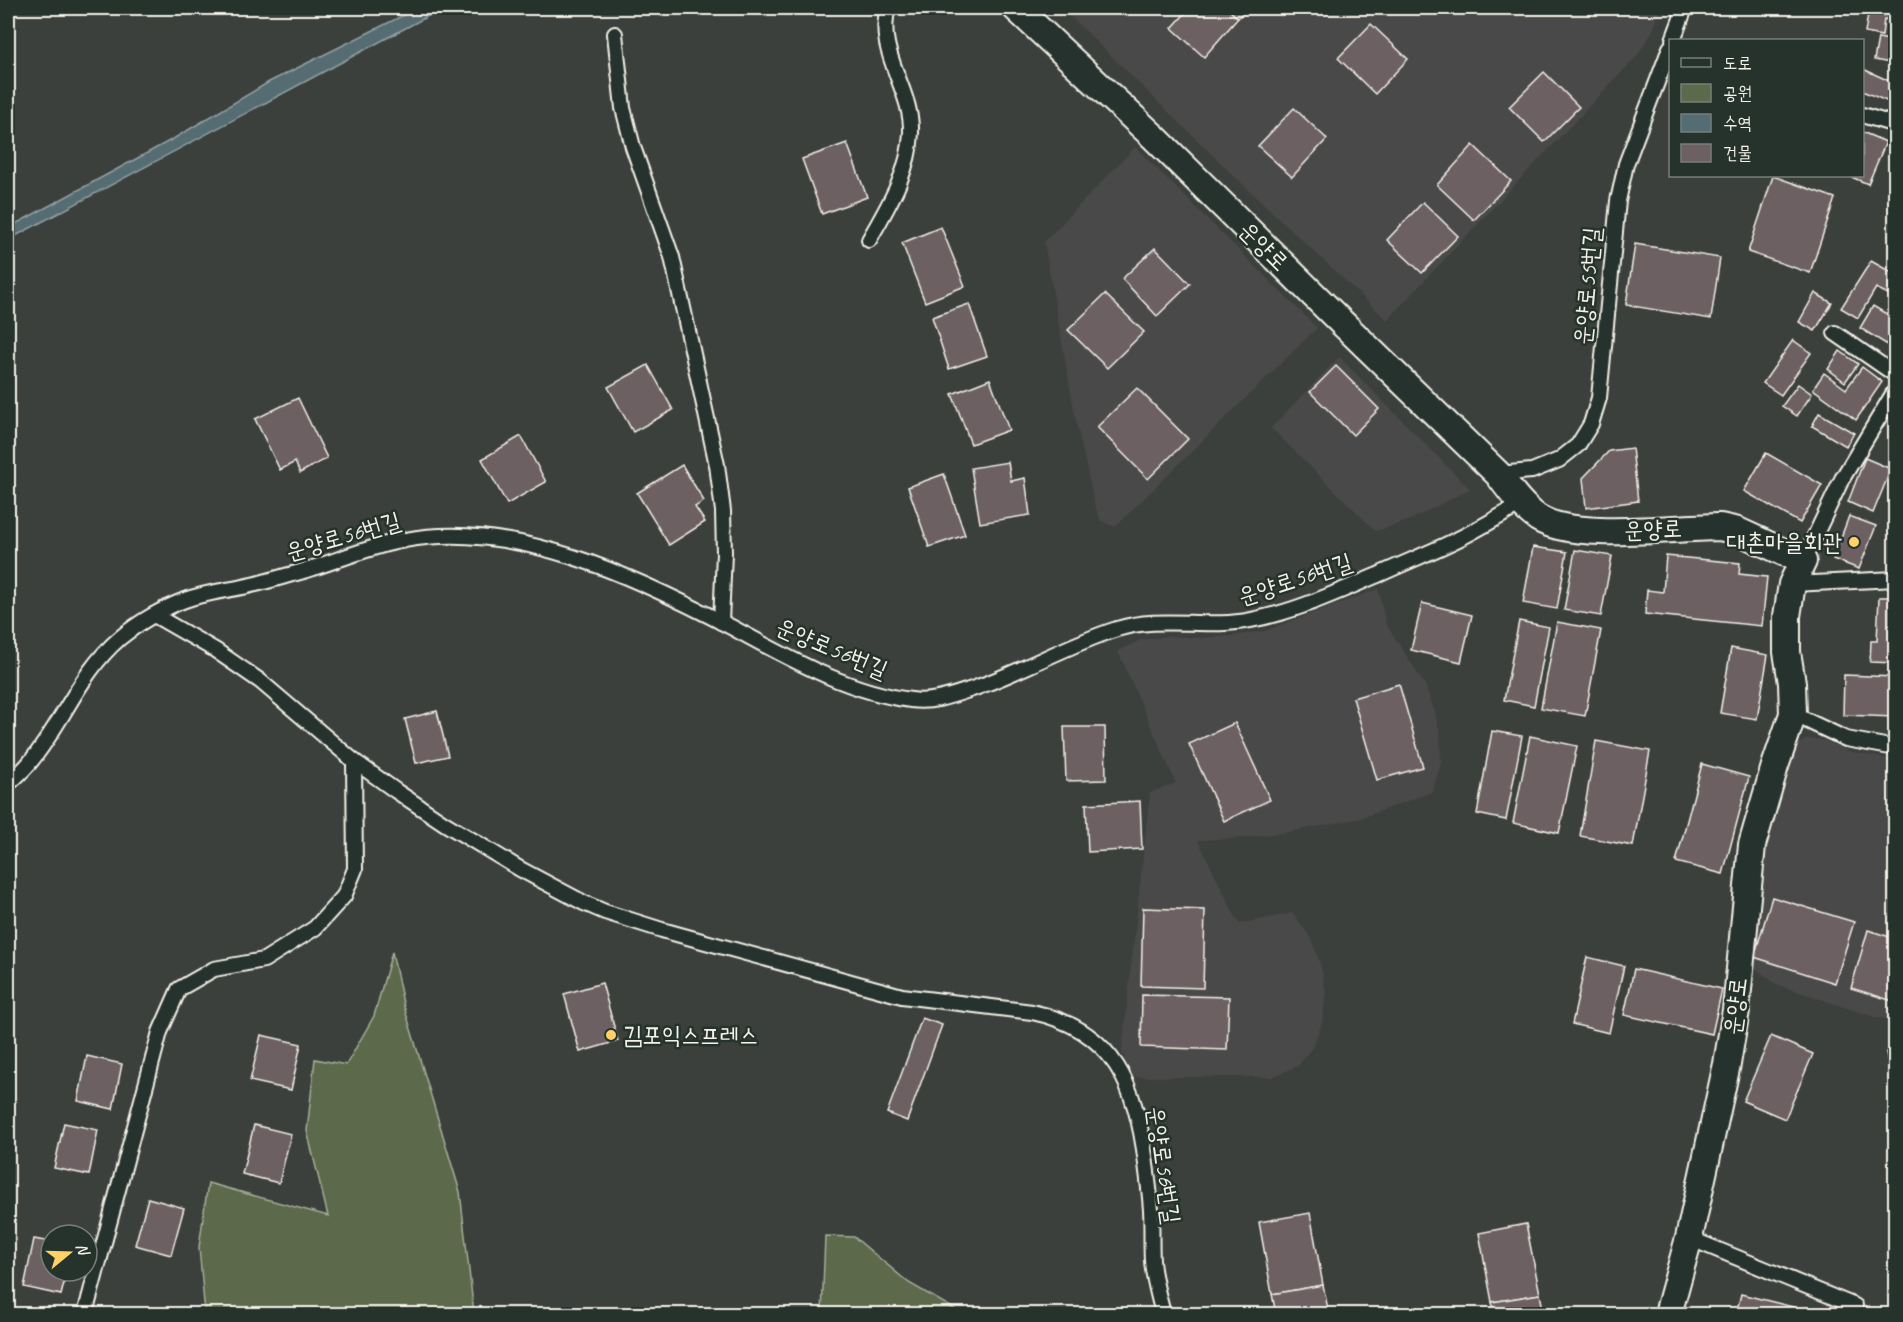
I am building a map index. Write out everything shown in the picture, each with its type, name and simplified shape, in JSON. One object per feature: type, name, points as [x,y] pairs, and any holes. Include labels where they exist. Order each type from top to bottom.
[{"type":"street","name":"운양로","points":[[1016,8],[1155,138],[1498,474],[1521,504],[1539,519],[1561,527],[1586,531],[1720,526],[1738,531],[1797,573],[1787,616],[1787,652],[1792,683],[1793,714],[1752,845],[1736,1010],[1727,1064],[1689,1238],[1668,1314]]},
{"type":"lane","points":[[869,240],[900,184],[908,158],[911,132],[908,107],[884,33],[888,8]]},
{"type":"lane","points":[[1673,39],[1685,8]]},
{"type":"lane","points":[[615,34],[623,108],[638,165],[672,257],[717,465],[723,511],[724,543],[724,588],[720,622]]},
{"type":"lane","name":"운양로55번길","points":[[1498,474],[1532,471],[1559,460],[1578,445],[1591,424],[1599,398],[1618,201],[1626,164],[1669,56]]},
{"type":"lane","points":[[1864,115],[1896,125]]},
{"type":"lane","points":[[1835,333],[1896,375]]},
{"type":"lane","points":[[1896,389],[1842,479],[1797,573],[1896,579]]},
{"type":"lane","name":"운양로56번길","points":[[8,784],[31,761],[96,662],[121,637],[154,615],[181,601],[202,594],[248,586],[405,540],[448,535],[488,536],[537,546],[610,571],[720,622],[836,680],[881,695],[918,701],[945,698],[984,685],[1116,629],[1145,622],[1212,624],[1249,621],[1287,611],[1342,590],[1468,534],[1521,504]]},
{"type":"lane","name":"운양로56번길","points":[[154,615],[215,650],[260,681],[354,761],[434,816],[561,892],[605,912],[662,930],[902,996],[1032,1012],[1052,1016],[1072,1024],[1112,1058],[1127,1083],[1136,1108],[1151,1208],[1152,1262],[1163,1314]]},
{"type":"lane","points":[[1793,714],[1846,739],[1896,748]]},
{"type":"lane","points":[[85,1314],[160,1032],[179,989],[214,969],[264,960],[315,928],[344,896],[355,869],[354,761]]},
{"type":"lane","points":[[1689,1238],[1855,1306]]},
{"type":"shaded area","points":[[1062,8],[1660,8],[1653,30],[1637,56],[1387,320],[1234,176]]},
{"type":"shaded area","points":[[1135,147],[1317,328],[1115,527],[1101,521],[1095,506],[1077,426],[1044,242]]},
{"type":"shaded area","points":[[1339,357],[1470,489],[1408,521],[1376,531],[1271,428]]},
{"type":"shaded area","points":[[1378,589],[1386,624],[1425,685],[1434,710],[1440,734],[1441,763],[1432,792],[1361,818],[1243,838],[1198,840],[1239,924],[1293,913],[1312,940],[1320,963],[1326,994],[1322,1023],[1312,1048],[1298,1066],[1272,1077],[1131,1077],[1122,1051],[1150,793],[1176,783],[1118,651],[1141,640],[1169,636],[1204,638],[1265,631]]},
{"type":"shaded area","points":[[1807,739],[1823,740],[1851,752],[1895,760],[1895,1021],[1871,1016],[1776,984],[1754,967],[1750,949],[1754,909],[1770,826],[1791,756],[1798,745]]},
{"type":"green space","points":[[392,952],[403,1003],[460,1192],[474,1314],[205,1314],[199,1247],[208,1183],[328,1216],[307,1131],[315,1059],[346,1065],[374,1016]]},
{"type":"green space","points":[[825,1236],[854,1237],[909,1283],[960,1314],[822,1314]]},
{"type":"water","points":[[418,8],[443,8],[8,240],[8,228],[173,139],[269,82]]},
{"type":"building","points":[[1190,8],[1227,8],[1238,18],[1204,57],[1172,28]]},
{"type":"building","points":[[1227,8],[1248,8],[1238,18]]},
{"type":"building","points":[[1869,8],[1896,8],[1896,21],[1884,19],[1882,36],[1865,33]]},
{"type":"building","points":[[1371,24],[1408,59],[1375,94],[1338,58]]},
{"type":"building","points":[[1878,38],[1896,41],[1896,64],[1874,60]]},
{"type":"building","points":[[1864,69],[1896,84],[1896,105],[1864,92]]},
{"type":"building","points":[[1544,72],[1579,107],[1544,142],[1509,107]]},
{"type":"building","points":[[1294,108],[1327,139],[1292,177],[1258,146]]},
{"type":"building","points":[[1864,133],[1886,142],[1868,184],[1851,177],[1864,177]]},
{"type":"building","points":[[847,143],[867,197],[822,214],[802,159]]},
{"type":"building","points":[[1473,145],[1511,181],[1474,220],[1437,185]]},
{"type":"building","points":[[1773,177],[1835,198],[1810,273],[1748,252]]},
{"type":"building","points":[[1423,202],[1458,236],[1422,273],[1387,240]]},
{"type":"building","points":[[941,227],[965,286],[925,302],[902,243]]},
{"type":"building","points":[[1635,244],[1720,258],[1711,319],[1626,305]]},
{"type":"building","points":[[1155,248],[1190,284],[1157,316],[1122,279]]},
{"type":"building","points":[[1871,261],[1896,275],[1896,291],[1892,296],[1876,288],[1858,318],[1841,308]]},
{"type":"building","points":[[1815,293],[1832,303],[1815,331],[1799,322]]},
{"type":"building","points":[[1105,294],[1144,332],[1107,368],[1068,330]]},
{"type":"building","points":[[1896,303],[1896,346],[1894,349],[1860,328],[1873,306],[1888,315]]},
{"type":"building","points":[[969,304],[987,356],[949,369],[932,317]]},
{"type":"building","points":[[1793,340],[1811,353],[1781,395],[1763,383]]},
{"type":"building","points":[[1840,351],[1858,364],[1845,382],[1828,369]]},
{"type":"building","points":[[648,365],[673,410],[633,432],[608,387]]},
{"type":"building","points":[[1336,366],[1379,409],[1353,435],[1310,392]]},
{"type":"building","points":[[1862,367],[1882,382],[1856,420],[1813,389],[1824,373],[1846,389]]},
{"type":"building","points":[[990,379],[1009,430],[971,444],[952,394]]},
{"type":"building","points":[[1798,384],[1812,394],[1797,416],[1782,406]]},
{"type":"building","points":[[1137,388],[1188,439],[1148,479],[1097,427]]},
{"type":"building","points":[[298,398],[327,458],[300,473],[295,462],[280,470],[255,419]]},
{"type":"building","points":[[1819,413],[1854,433],[1846,446],[1812,426]]},
{"type":"building","points":[[521,436],[546,482],[507,504],[482,459]]},
{"type":"building","points":[[1632,448],[1638,501],[1586,508],[1583,478],[1609,451]]},
{"type":"building","points":[[1766,453],[1822,485],[1800,523],[1744,491]]},
{"type":"building","points":[[1865,458],[1891,469],[1873,513],[1848,502]]},
{"type":"building","points":[[1008,462],[1011,481],[1025,478],[1030,515],[980,523],[971,468]]},
{"type":"building","points":[[682,465],[704,501],[695,507],[705,522],[669,545],[637,493]]},
{"type":"building","points":[[944,474],[965,535],[929,547],[908,487]]},
{"type":"building","name":"대촌마을회관","points":[[1849,516],[1876,526],[1859,569],[1833,559]]},
{"type":"building","points":[[1533,547],[1567,552],[1557,609],[1523,603]]},
{"type":"building","points":[[1575,550],[1612,556],[1601,616],[1564,610]]},
{"type":"building","points":[[1666,556],[1740,563],[1739,574],[1767,577],[1762,626],[1645,614],[1647,590],[1663,592]]},
{"type":"building","points":[[1879,597],[1896,597],[1896,663],[1870,662],[1871,641],[1877,641]]},
{"type":"building","points":[[1422,603],[1472,615],[1461,662],[1411,650]]},
{"type":"building","points":[[1519,621],[1549,627],[1534,706],[1504,700]]},
{"type":"building","points":[[1557,622],[1601,630],[1585,716],[1541,708]]},
{"type":"building","points":[[1731,648],[1768,655],[1757,719],[1720,713]]},
{"type":"building","points":[[1844,675],[1896,677],[1895,717],[1843,715]]},
{"type":"building","points":[[1399,684],[1423,767],[1377,780],[1353,698]]},
{"type":"building","points":[[437,711],[448,756],[416,763],[405,719]]},
{"type":"building","points":[[1235,723],[1270,800],[1224,821],[1189,744]]},
{"type":"building","points":[[1064,727],[1105,727],[1106,780],[1066,781]]},
{"type":"building","points":[[1492,731],[1522,736],[1506,820],[1477,814]]},
{"type":"building","points":[[1530,736],[1577,746],[1559,833],[1513,823]]},
{"type":"building","points":[[1596,741],[1650,751],[1633,846],[1580,836]]},
{"type":"building","points":[[1702,764],[1749,777],[1723,874],[1676,862]]},
{"type":"building","points":[[1140,801],[1142,849],[1088,852],[1086,804]]},
{"type":"building","points":[[1772,897],[1854,922],[1835,983],[1754,957]]},
{"type":"building","points":[[1143,908],[1205,910],[1203,988],[1141,986]]},
{"type":"building","points":[[1868,930],[1896,939],[1896,1002],[1851,988]]},
{"type":"building","points":[[1587,957],[1624,966],[1609,1033],[1572,1024]]},
{"type":"building","points":[[1634,969],[1722,989],[1712,1034],[1624,1015]]},
{"type":"building","points":[[602,983],[618,1041],[580,1052],[564,994]]},
{"type":"building","points":[[1142,995],[1229,997],[1227,1050],[1141,1047]]},
{"type":"building","points":[[922,1018],[942,1025],[907,1121],[887,1113]]},
{"type":"building","points":[[261,1035],[301,1044],[291,1090],[250,1081]]},
{"type":"building","points":[[1771,1036],[1813,1054],[1785,1119],[1743,1101]]},
{"type":"building","points":[[1896,1050],[1896,1097],[1894,1097],[1886,1052]]},
{"type":"building","points":[[87,1056],[122,1064],[113,1109],[78,1101]]},
{"type":"building","points":[[64,1123],[98,1130],[89,1175],[54,1168]]},
{"type":"building","points":[[254,1125],[291,1134],[279,1183],[242,1174]]},
{"type":"building","points":[[148,1198],[184,1208],[171,1255],[135,1245]]},
{"type":"building","points":[[1310,1213],[1323,1285],[1272,1294],[1259,1222]]},
{"type":"building","points":[[1526,1224],[1540,1294],[1492,1302],[1479,1233]]},
{"type":"building","points":[[34,1239],[39,1240],[39,1283],[64,1283],[61,1295],[24,1287]]},
{"type":"building","points":[[1323,1285],[1329,1314],[1276,1314],[1272,1294]]},
{"type":"building","points":[[1540,1294],[1544,1314],[1495,1314],[1492,1302]]},
{"type":"building","points":[[1741,1294],[1793,1307],[1791,1314],[1736,1314]]},
{"type":"place","name":"대촌마을회관","points":[[1854,542]]},
{"type":"place","name":"김포익스프레스","points":[[611,1035]]}]
